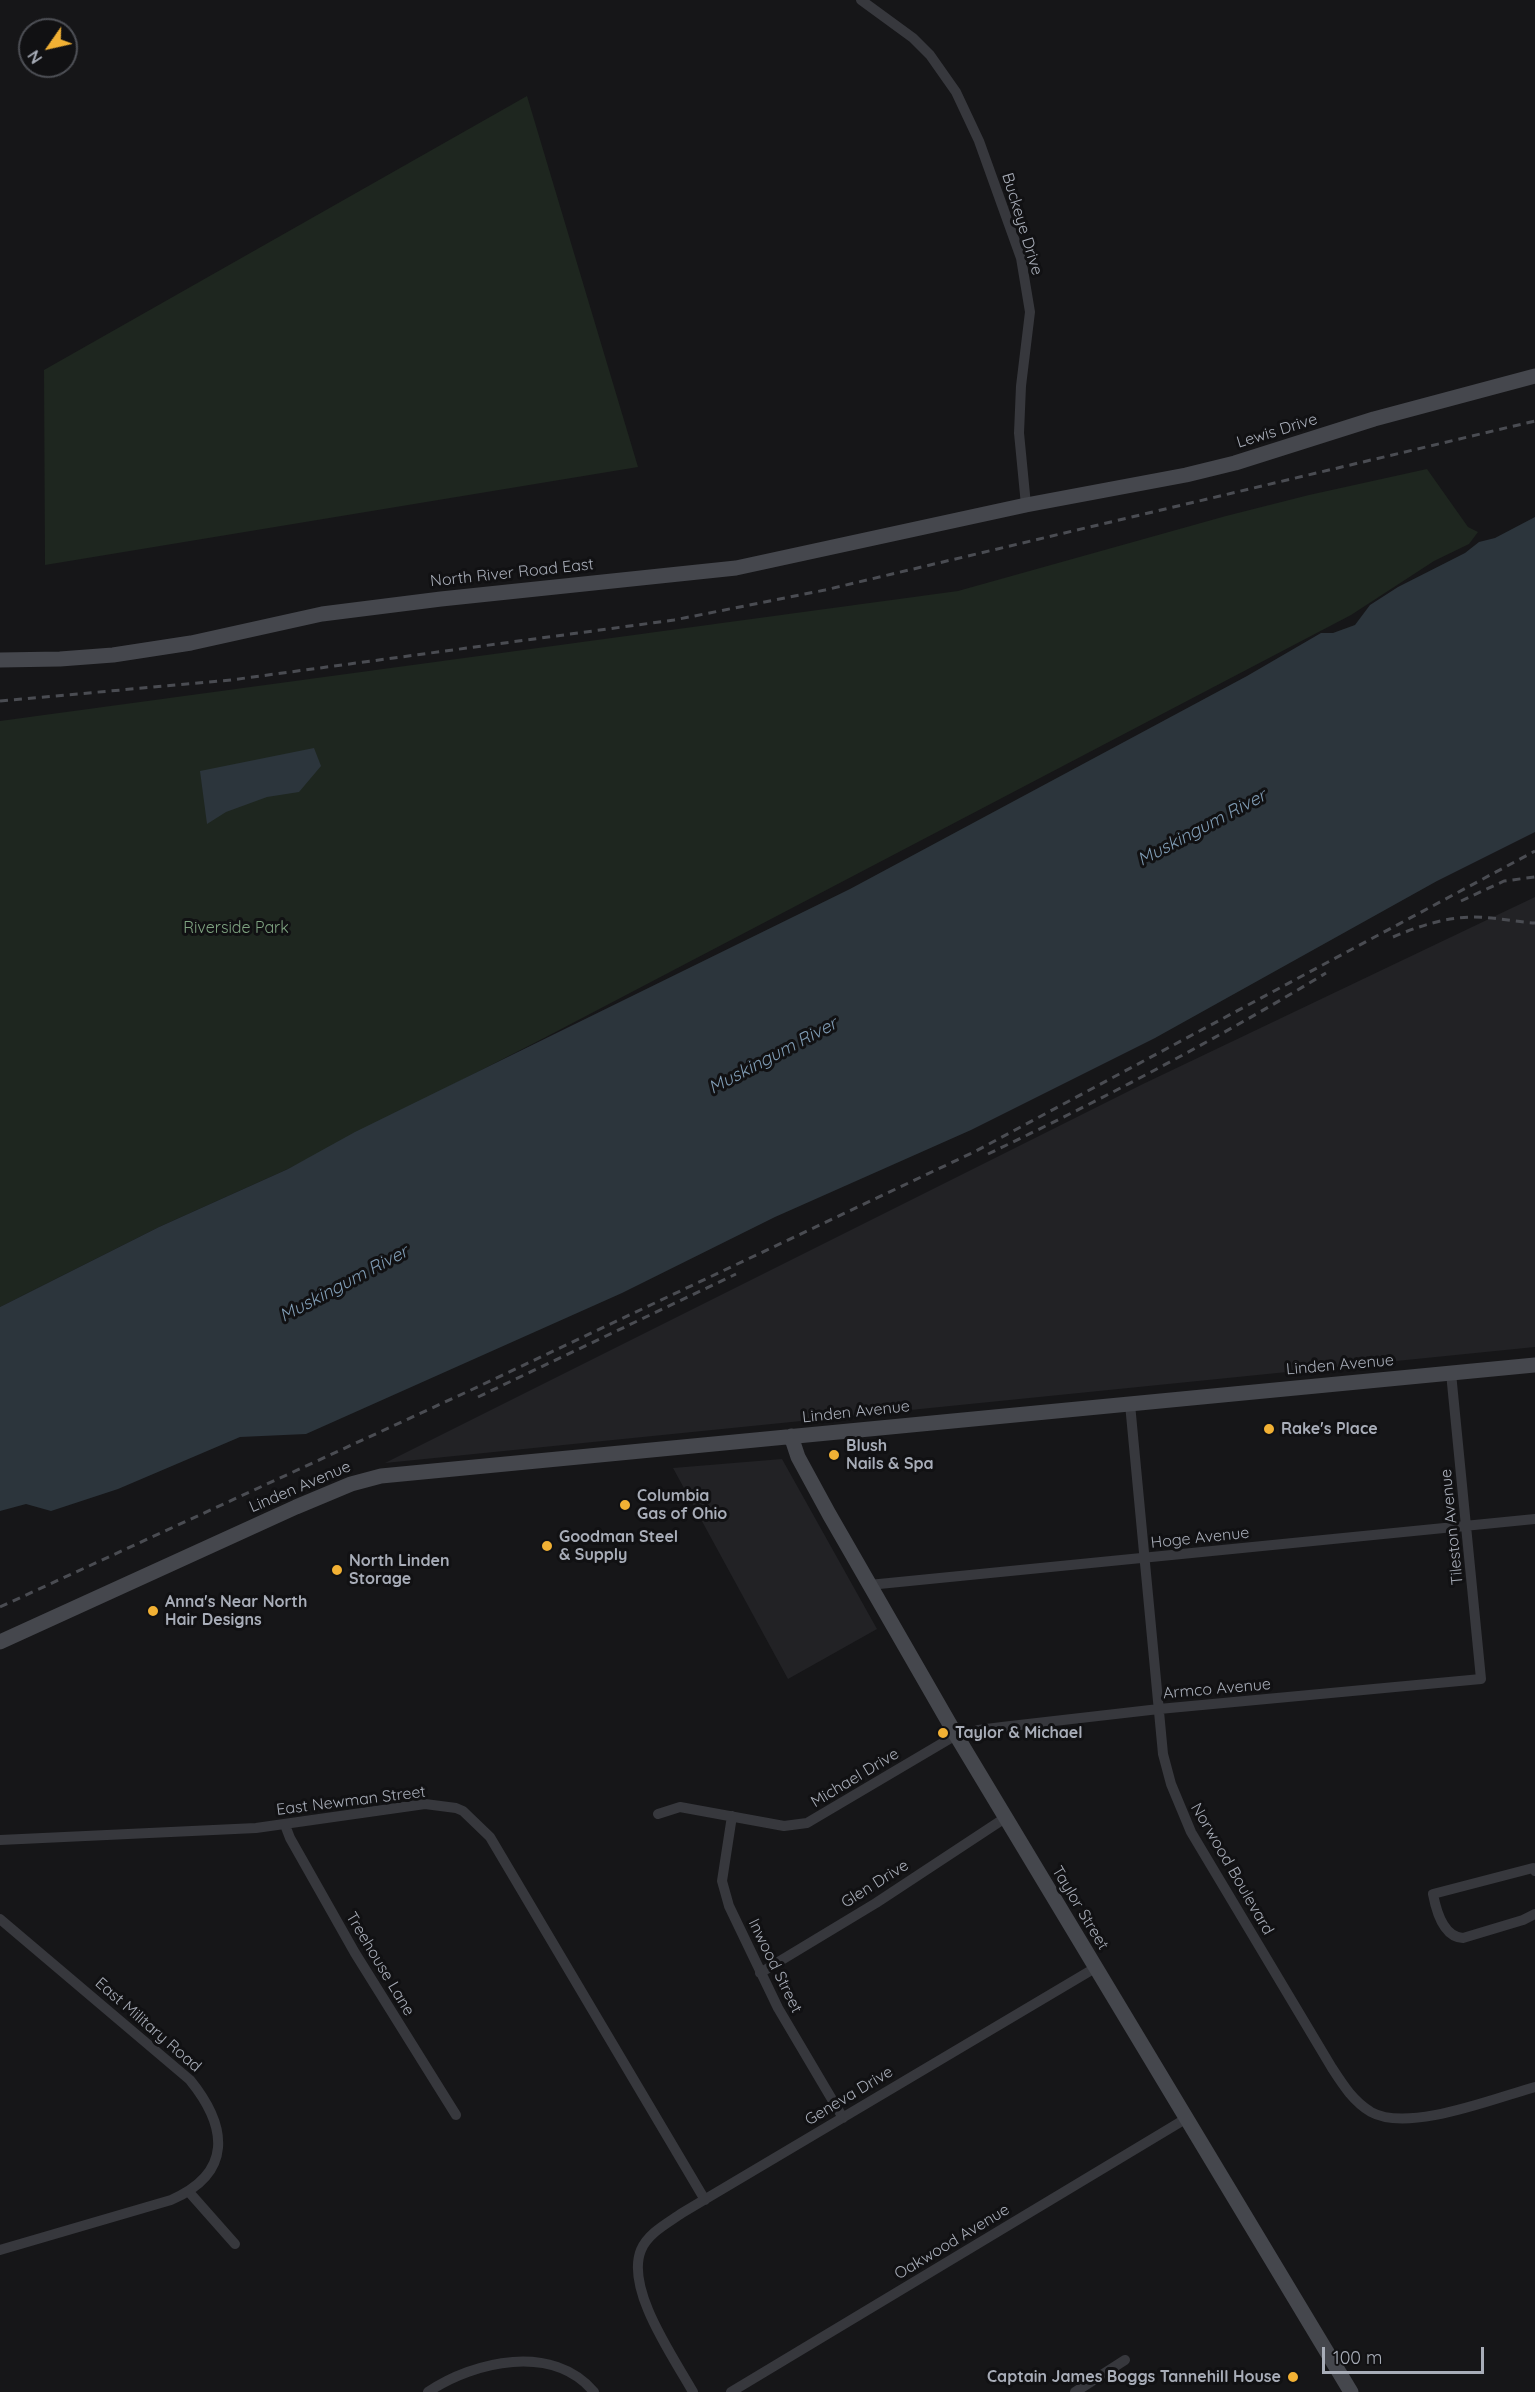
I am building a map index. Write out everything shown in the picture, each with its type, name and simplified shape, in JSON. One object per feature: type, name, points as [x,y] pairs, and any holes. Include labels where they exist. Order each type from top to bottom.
[{"type":"street","name":"Buckeye Drive","points":[[861,0],[913,38],[930,55],[956,92],[979,141],[1021,258],[1030,312],[1021,386],[1019,433],[1026,505]]},
{"type":"street","name":"Lewis Drive","points":[[1026,505],[1186,475],[1226,465],[1374,420],[1535,376]]},
{"type":"street","name":"North River Road East","points":[[0,660],[113,655],[191,643],[322,614],[555,586],[712,572],[777,560],[1026,505]]},
{"type":"street","name":"Linden Avenue","points":[[0,1641],[351,1484],[381,1476],[1535,1365]]},
{"type":"street","name":"Tileston Avenue","points":[[1451,1373],[1481,1679]]},
{"type":"street","name":"Norwood Boulevard","points":[[1131,1404],[1163,1754],[1183,1817],[1323,2054],[1354,2099],[1372,2112],[1388,2118],[1422,2119],[1535,2087]]},
{"type":"street","name":"Taylor Street","points":[[791,1436],[798,1457],[868,1585],[957,1737],[1351,2392]]},
{"type":"street","name":"Hoge Avenue","points":[[868,1585],[1535,1519]]},
{"type":"street","name":"Armco Avenue","points":[[957,1737],[978,1730],[1159,1709],[1481,1679]]},
{"type":"street","name":"Michael Drive","points":[[658,1814],[680,1807],[784,1826],[807,1823],[957,1737]]},
{"type":"street","name":"East Newman Street","points":[[0,1840],[211,1832],[285,1825],[425,1804],[456,1808],[475,1820],[490,1837],[705,2200]]},
{"type":"street","name":"Inwood Street","points":[[732,1816],[725,1855],[723,1888],[760,1973],[795,2039],[843,2118]]},
{"type":"street","name":"Glen Drive","points":[[760,1973],[876,1903],[1005,1818]]},
{"type":"street","name":"Treehouse Lane","points":[[285,1825],[290,1838],[355,1953],[456,2115]]},
{"type":"street","points":[[1535,1871],[1533,1868],[1433,1894],[1435,1907],[1449,1933],[1456,1938],[1463,1938],[1523,1920],[1535,1914]]},
{"type":"street","name":"East Military Road","points":[[0,1918],[171,2062],[202,2095],[216,2121],[219,2148],[211,2170],[189,2192],[171,2200],[0,2250]]},
{"type":"street","name":"Geneva Drive","points":[[693,2392],[662,2337],[644,2297],[637,2268],[641,2250],[650,2237],[675,2217],[1095,1968]]},
{"type":"street","name":"Oakwood Avenue","points":[[731,2392],[1187,2118]]},
{"type":"street","points":[[189,2192],[235,2244]]},
{"type":"street","points":[[1075,2392],[1125,2360]]},
{"type":"street","points":[[428,2392],[474,2370],[505,2362],[533,2362],[554,2367],[573,2374],[587,2383],[594,2392]]},
{"type":"shaded area","points":[[1535,897],[1535,1347],[385,1463],[1143,1084]]},
{"type":"shaded area","points":[[782,1459],[877,1629],[788,1679],[673,1468]]},
{"type":"green space","points":[[527,96],[638,467],[45,565],[44,370]]},
{"type":"green space","name":"Riverside Park","points":[[1427,469],[1468,527],[1478,532],[1469,544],[1434,561],[1351,615],[544,1038],[288,1169],[159,1227],[0,1307],[0,721],[958,591],[1226,516]]},
{"type":"water","name":"Muskingum River","points":[[1535,517],[1535,832],[1437,881],[1155,1038],[971,1130],[775,1217],[622,1293],[306,1434],[240,1437],[118,1489],[51,1511],[26,1504],[0,1511],[0,1307],[159,1227],[288,1169],[355,1132],[850,889],[1247,676],[1321,633],[1333,633],[1355,625],[1370,605],[1398,587],[1465,553],[1479,542],[1495,538]]},
{"type":"water","points":[[314,748],[321,766],[299,792],[267,797],[226,812],[207,824],[200,771]]},
{"type":"railway","points":[[0,701],[231,680],[674,620],[825,590],[1535,421]]},
{"type":"railway","points":[[0,1607],[471,1390],[974,1152],[1535,851]]},
{"type":"railway","points":[[1461,901],[1504,881],[1535,877]]},
{"type":"railway","points":[[1393,937],[1433,923],[1464,917],[1535,923]]},
{"type":"railway","points":[[988,1154],[1159,1068],[1326,973]]},
{"type":"railway","points":[[478,1397],[736,1274]]},
{"type":"place","name":"Rake's Place","points":[[1269,1429]]},
{"type":"place","name":"Blush Nails & Spa","points":[[834,1455]]},
{"type":"place","name":"Columbia Gas of Ohio","points":[[625,1505]]},
{"type":"place","name":"Goodman Steel & Supply","points":[[547,1546]]},
{"type":"place","name":"North Linden Storage","points":[[337,1570]]},
{"type":"place","name":"Anna's Near North Hair Designs","points":[[153,1611]]},
{"type":"place","name":"Taylor & Michael","points":[[943,1733]]},
{"type":"place","name":"Captain James Boggs Tannehill House","points":[[1293,2377]]}]
